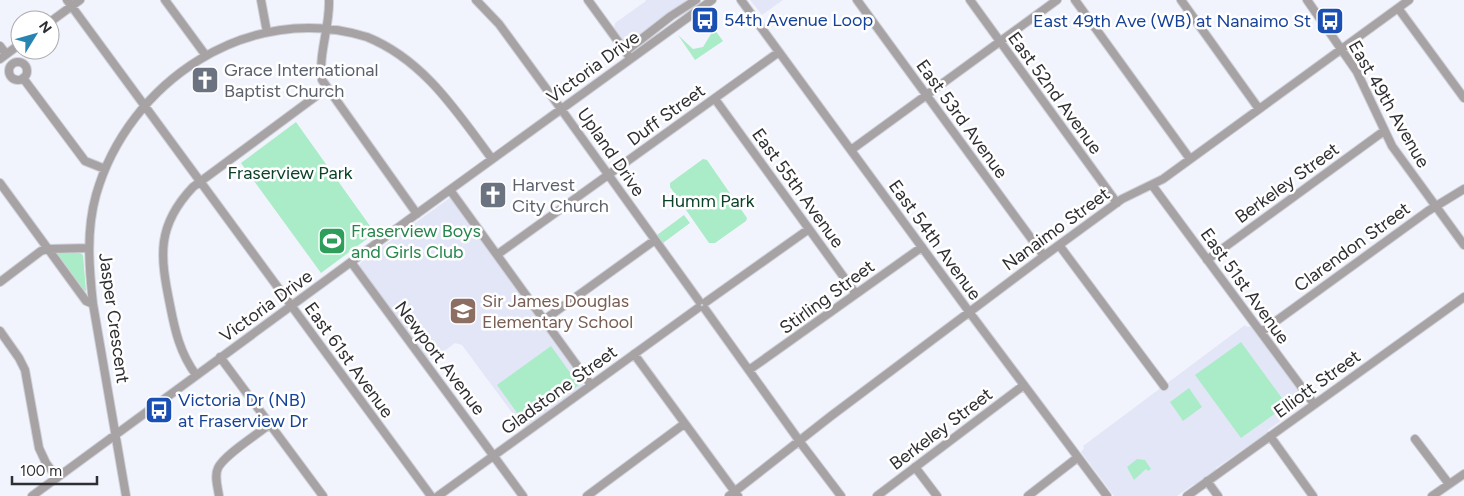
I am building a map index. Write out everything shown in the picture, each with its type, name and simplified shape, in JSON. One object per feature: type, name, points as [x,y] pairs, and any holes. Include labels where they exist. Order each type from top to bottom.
[{"type":"street","points":[[60,12],[69,3],[80,0]]},
{"type":"street","points":[[165,0],[204,53]]},
{"type":"street","points":[[261,0],[266,27]]},
{"type":"street","points":[[329,0],[321,71],[322,80],[417,214]]},
{"type":"street","name":"Upland Drive","points":[[476,0],[499,24],[562,109],[799,441],[842,496]]},
{"type":"street","points":[[588,0],[631,59]]},
{"type":"street","points":[[626,51],[696,0]]},
{"type":"street","name":"Victoria Drive","points":[[32,496],[712,0]]},
{"type":"street","name":"East 54th Avenue","points":[[741,0],[1106,496]]},
{"type":"street","name":"East 53rd Avenue","points":[[856,0],[1044,256]]},
{"type":"street","name":"East 52nd Avenue","points":[[970,0],[1117,203]]},
{"type":"street","points":[[851,150],[1057,0]]},
{"type":"street","points":[[1075,0],[1190,159]]},
{"type":"street","points":[[1181,0],[1259,109]]},
{"type":"street","name":"East 49th Avenue","points":[[1307,0],[1342,49],[1365,86],[1384,131],[1403,164],[1464,245]]},
{"type":"street","name":"Nanaimo Street","points":[[734,494],[799,441],[1059,245],[1117,203],[1164,179],[1408,0]]},
{"type":"street","name":"East 61st Avenue","points":[[69,3],[431,496]]},
{"type":"street","points":[[1398,8],[1464,98]]},
{"type":"street","points":[[669,20],[675,27]]},
{"type":"street","name":"Jasper Crescent","points":[[126,496],[93,304],[89,248],[93,211],[105,169],[122,136],[143,105],[179,71],[204,53],[236,37],[266,27],[288,24],[327,26],[352,32],[399,54],[419,70],[447,98],[492,159]]},
{"type":"street","points":[[0,46],[3,57]]},
{"type":"street","name":"Duff Street","points":[[498,254],[779,52]]},
{"type":"street","points":[[23,78],[85,161],[105,169]]},
{"type":"street","points":[[196,375],[182,354],[176,336],[162,259],[165,235],[173,212],[183,198],[200,182],[327,88]]},
{"type":"street","name":"East 55th Avenue","points":[[715,99],[856,294]]},
{"type":"street","name":"Berkeley Street","points":[[1207,260],[1384,131]]},
{"type":"street","points":[[0,183],[86,301],[93,304]]},
{"type":"street","name":"East 51st Avenue","points":[[1152,185],[1314,404]]},
{"type":"street","name":"Clarendon Street","points":[[1261,332],[1435,206],[1464,189]]},
{"type":"street","points":[[450,190],[498,254],[591,386]]},
{"type":"street","name":"Gladstone Street","points":[[438,496],[809,229]]},
{"type":"street","points":[[544,320],[655,240]]},
{"type":"street","points":[[1059,245],[1164,386]]},
{"type":"street","name":"Stirling Street","points":[[749,370],[922,247]]},
{"type":"street","points":[[0,282],[41,251],[48,249],[89,248]]},
{"type":"street","name":"Newport Avenue","points":[[351,262],[523,496]]},
{"type":"street","name":"Elliott Street","points":[[1187,496],[1464,297]]},
{"type":"street","points":[[0,331],[19,358],[24,370],[40,448],[46,463],[56,478]]},
{"type":"street","points":[[634,354],[734,494]]},
{"type":"street","points":[[220,358],[323,496]]},
{"type":"street","name":"Berkeley Street","points":[[877,496],[1024,385]]},
{"type":"street","points":[[219,496],[217,469],[227,456],[270,424]]},
{"type":"street","points":[[587,496],[684,424]]},
{"type":"street","points":[[1270,436],[1313,496]]},
{"type":"street","points":[[1415,439],[1449,484]]},
{"type":"street","points":[[1028,496],[1077,458]]},
{"type":"street","points":[[916,467],[937,496]]},
{"type":"street","points":[[1432,496],[1464,474]]},
{"type":"street","points":[[1207,481],[1218,496]]},
{"type":"shaded area","points":[[645,0],[691,0],[625,46],[614,29],[615,23]]},
{"type":"shaded area","points":[[750,0],[783,0],[762,15]]},
{"type":"shaded area","name":"Sir James Douglas Elementary School","points":[[451,197],[505,271],[505,274],[526,304],[530,306],[547,329],[548,334],[578,375],[584,380],[583,387],[528,427],[521,425],[462,345],[455,343],[434,359],[426,359],[359,267],[361,262]]},
{"type":"shaded area","points":[[1245,325],[1247,327],[1252,326],[1305,399],[1305,404],[1216,468],[1215,471],[1198,484],[1194,484],[1177,496],[1114,496],[1081,452],[1084,448],[1083,446]]},
{"type":"green space","points":[[704,15],[723,41],[695,60],[678,35],[693,49],[703,47],[711,34]]},
{"type":"green space","name":"Fraserview Park","points":[[296,122],[375,233],[321,273],[241,163]]},
{"type":"green space","name":"Humm Park","points":[[703,159],[707,160],[747,218],[746,221],[715,243],[709,243],[670,187],[670,183]]},
{"type":"green space","points":[[684,215],[690,223],[663,243],[657,235]]},
{"type":"green space","points":[[57,252],[79,252],[83,255],[85,292],[56,255]]},
{"type":"green space","points":[[1241,342],[1287,405],[1241,438],[1195,375]]},
{"type":"green space","points":[[551,346],[579,385],[525,424],[497,385]]},
{"type":"green space","points":[[1189,388],[1202,407],[1183,421],[1170,402]]},
{"type":"green space","points":[[1137,459],[1145,460],[1151,469],[1148,471],[1146,469],[1134,480],[1127,467]]},
{"type":"place","name":"54th Avenue Loop","points":[[705,20]]},
{"type":"place","name":"East 49th Ave (WB) at Nanaimo St","points":[[1330,21]]},
{"type":"place","name":"Grace International Baptist Church","points":[[205,80]]},
{"type":"place","name":"Harvest City Church","points":[[493,195]]},
{"type":"place","name":"Fraserview Boys and Girls Club","points":[[332,241]]},
{"type":"place","name":"Sir James Douglas Elementary School","points":[[463,311]]},
{"type":"place","name":"Victoria Dr (NB) at Fraserview Dr","points":[[159,410]]}]
